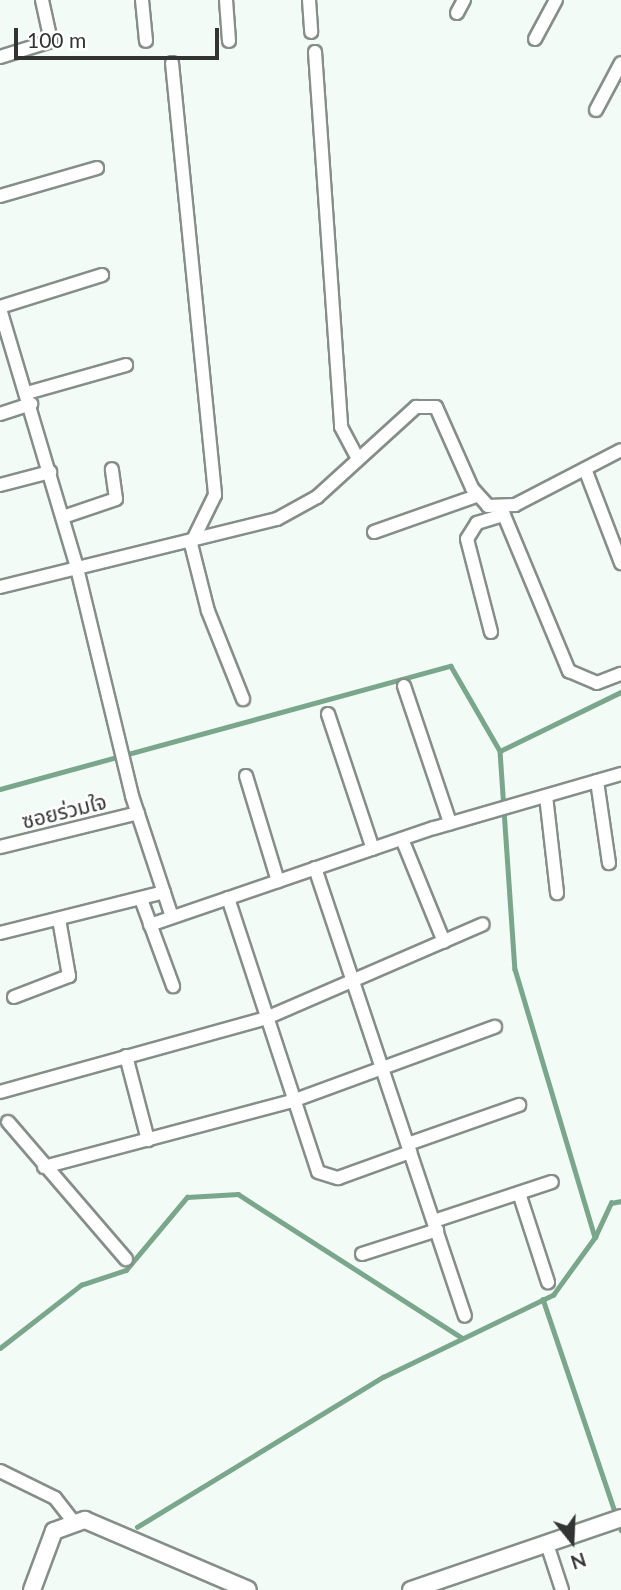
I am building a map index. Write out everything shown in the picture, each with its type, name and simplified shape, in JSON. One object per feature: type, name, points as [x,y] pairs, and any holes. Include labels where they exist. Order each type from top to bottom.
[{"type":"street","points":[[0,57],[49,44],[42,0]]},
{"type":"street","points":[[142,0],[146,41]]},
{"type":"street","points":[[226,0],[229,41]]},
{"type":"street","points":[[309,0],[311,33]]},
{"type":"street","points":[[457,13],[464,0]]},
{"type":"street","points":[[535,40],[556,0]]},
{"type":"street","points":[[315,52],[341,427],[357,457]]},
{"type":"street","points":[[172,63],[215,495],[191,544],[208,611],[243,699]]},
{"type":"street","points":[[596,110],[621,63]]},
{"type":"street","points":[[0,196],[97,168]]},
{"type":"street","points":[[102,275],[0,308],[76,564],[125,768],[172,917]]},
{"type":"street","points":[[0,414],[29,399],[126,365]]},
{"type":"street","points":[[0,587],[76,564],[191,544],[267,522],[317,496],[408,411],[436,407],[476,496],[503,512],[569,671],[597,683],[621,674]]},
{"type":"street","points":[[491,632],[467,540],[477,523],[621,450]]},
{"type":"street","points":[[63,517],[116,499],[112,468]]},
{"type":"street","points":[[585,469],[621,563]]},
{"type":"street","points":[[0,485],[50,472]]},
{"type":"street","points":[[374,532],[476,496]]},
{"type":"street","points":[[404,686],[450,823]]},
{"type":"street","points":[[328,714],[373,849]]},
{"type":"street","points":[[150,925],[450,823],[621,774]]},
{"type":"street","points":[[246,776],[278,881]]},
{"type":"street","points":[[597,781],[609,863]]},
{"type":"street","points":[[546,796],[557,892]]},
{"type":"street","name":"ซอยร่วมใจ","points":[[0,847],[138,813]]},
{"type":"street","points":[[402,839],[444,942]]},
{"type":"street","points":[[315,868],[465,1316]]},
{"type":"street","points":[[0,933],[164,892]]},
{"type":"street","points":[[228,898],[266,1018],[321,1175],[338,1178],[519,1105]]},
{"type":"street","points":[[141,899],[173,986]]},
{"type":"street","points":[[14,997],[69,976],[59,919]]},
{"type":"street","points":[[0,1092],[266,1018],[483,924]]},
{"type":"street","points":[[44,1167],[295,1100],[495,1027]]},
{"type":"street","points":[[126,1056],[148,1140]]},
{"type":"street","points":[[8,1122],[126,1259]]},
{"type":"street","points":[[362,1254],[552,1182]]},
{"type":"street","points":[[519,1193],[548,1282]]},
{"type":"street","points":[[0,1471],[55,1498],[73,1521]]},
{"type":"street","points":[[411,1590],[621,1518]]},
{"type":"street","points":[[33,1590],[54,1531],[73,1521],[103,1525],[248,1590]]},
{"type":"street","points":[[547,1544],[562,1590]]},
{"type":"waterway","points":[[0,789],[451,666],[500,751],[515,969],[595,1237],[611,1203],[621,1201]]},
{"type":"waterway","points":[[500,751],[621,692]]},
{"type":"waterway","points":[[0,1348],[81,1285],[126,1270],[187,1197],[238,1194],[462,1338]]},
{"type":"waterway","points":[[137,1527],[383,1377],[553,1295],[595,1237]]},
{"type":"waterway","points":[[543,1299],[621,1530]]}]
